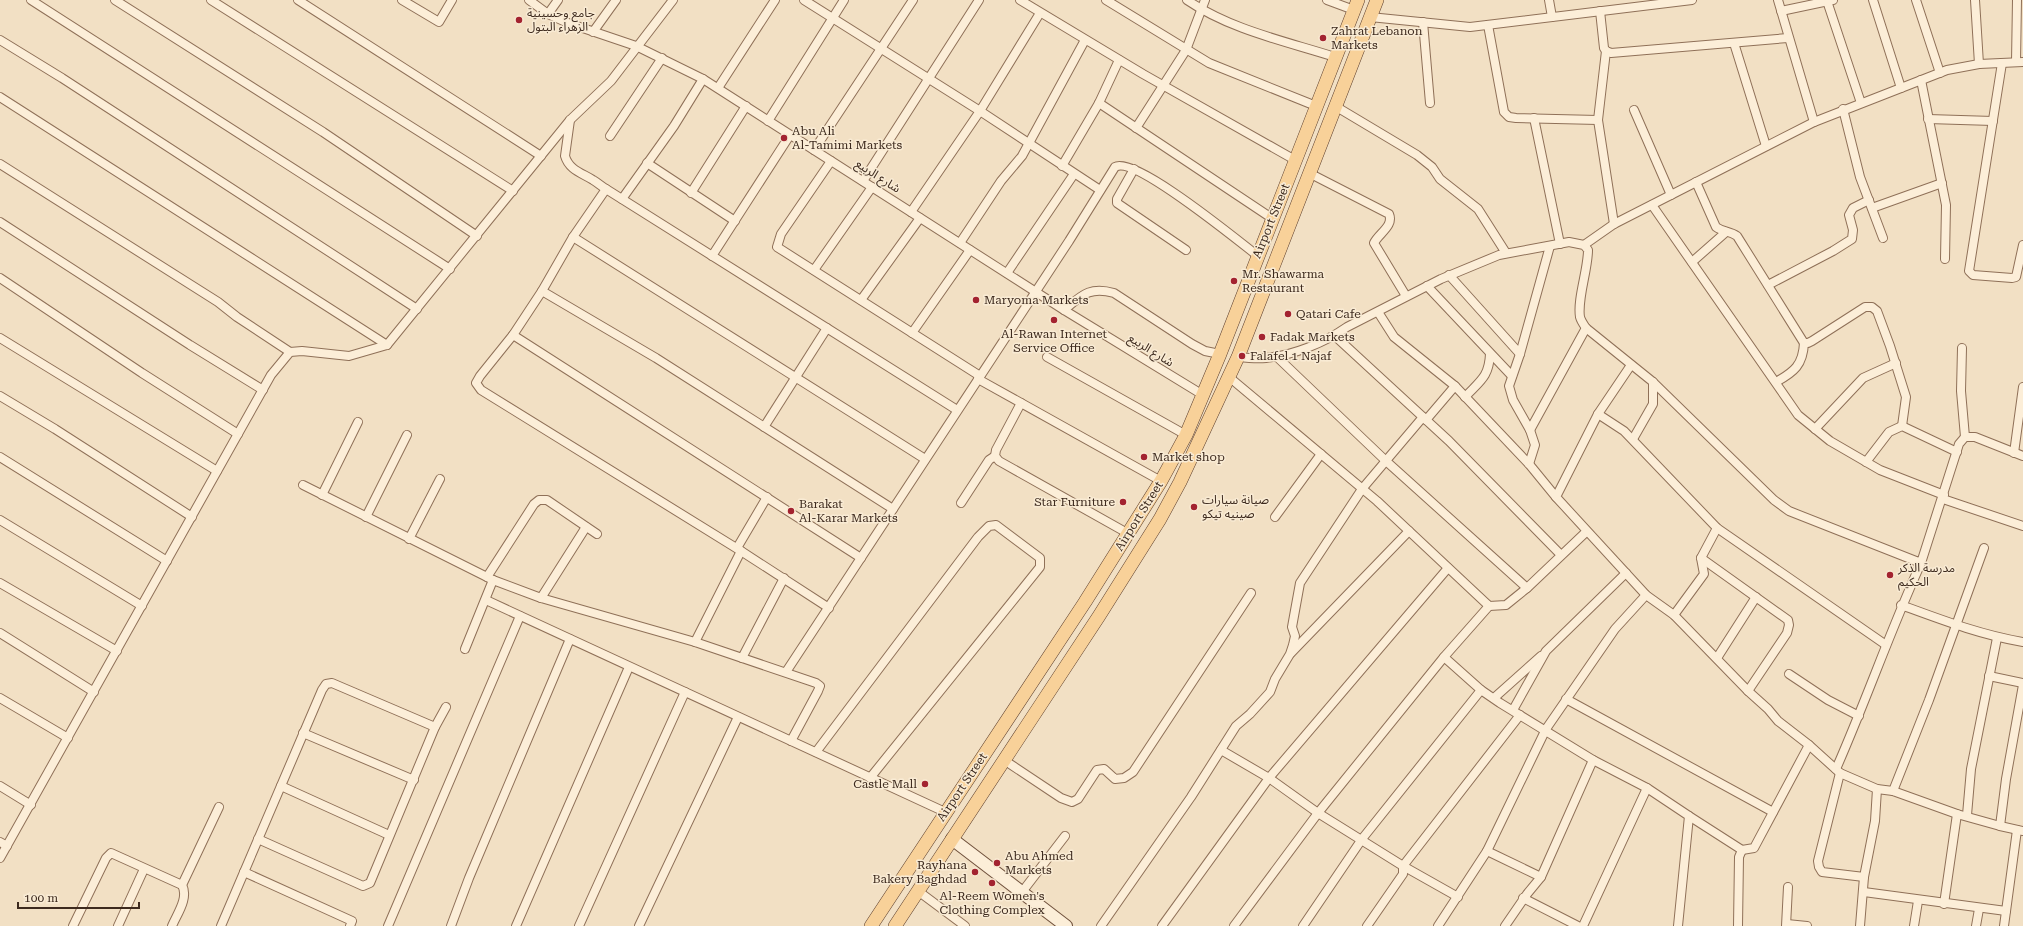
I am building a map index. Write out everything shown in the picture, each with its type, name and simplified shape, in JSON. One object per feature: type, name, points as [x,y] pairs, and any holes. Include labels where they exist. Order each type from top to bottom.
[{"type":"main road","name":"Airport Street","points":[[894,926],[1109,600],[1160,519],[1180,482],[1238,357],[1377,0]]},
{"type":"main road","name":"Airport Street","points":[[871,926],[945,812],[1075,618],[1162,481],[1186,435],[1220,354],[1356,5]]},
{"type":"main road","points":[[1280,201],[1285,208],[1296,207]]},
{"type":"main road","points":[[1271,223],[1280,227],[1285,235]]},
{"type":"main road","points":[[1093,590],[1098,598],[1109,600]]},
{"type":"main road","points":[[1075,618],[1085,620],[1091,627]]},
{"type":"street","points":[[31,0],[450,269]]},
{"type":"street","points":[[115,0],[323,132],[477,236]]},
{"type":"street","points":[[211,0],[513,191]]},
{"type":"street","points":[[298,0],[541,156]]},
{"type":"street","points":[[402,0],[439,22],[452,0]]},
{"type":"street","name":"شارع الربيع","points":[[529,0],[548,14],[593,32],[636,46],[703,79],[1064,310],[1203,395]]},
{"type":"street","points":[[548,14],[558,0]]},
{"type":"street","points":[[593,32],[616,0]]},
{"type":"street","points":[[0,164],[218,302],[237,317],[290,352],[302,351],[349,356],[387,345],[418,309],[570,120],[611,81],[636,46],[673,0]]},
{"type":"street","points":[[718,88],[775,0]]},
{"type":"street","points":[[804,0],[929,81],[980,111],[1100,190]]},
{"type":"street","points":[[768,121],[844,0]]},
{"type":"street","points":[[814,150],[913,0]]},
{"type":"street","points":[[863,182],[929,81],[979,0]]},
{"type":"street","points":[[1020,0],[1030,3],[1040,13],[1085,40],[1295,160]]},
{"type":"street","points":[[1106,0],[1209,63],[1316,106]]},
{"type":"street","points":[[1187,0],[1201,10],[1232,25],[1335,57]]},
{"type":"street","points":[[1136,128],[1186,50],[1205,0]]},
{"type":"street","points":[[1327,0],[1356,5]]},
{"type":"street","points":[[1549,0],[1552,17]]},
{"type":"street","points":[[1370,17],[1470,27],[1692,0]]},
{"type":"street","points":[[1778,0],[1814,122]]},
{"type":"street","points":[[1873,0],[1901,88]]},
{"type":"street","points":[[1916,0],[1940,73]]},
{"type":"street","points":[[1975,0],[1979,64]]},
{"type":"street","points":[[1584,245],[1614,224],[1766,146],[1843,109],[1940,73],[1979,64],[2020,62],[2017,0]]},
{"type":"street","points":[[1781,11],[1830,1],[1861,103]]},
{"type":"street","points":[[1600,11],[1606,51],[1598,120],[1614,224]]},
{"type":"street","points":[[911,212],[980,111],[1040,13]]},
{"type":"street","points":[[1424,22],[1430,103]]},
{"type":"street","points":[[1488,25],[1504,112],[1509,117],[1598,120]]},
{"type":"street","points":[[1606,51],[1610,53],[1788,38]]},
{"type":"street","points":[[0,40],[69,82],[418,309]]},
{"type":"street","points":[[960,243],[1001,181],[1022,156],[1085,40]]},
{"type":"street","points":[[1734,43],[1766,146]]},
{"type":"street","points":[[610,136],[662,58]]},
{"type":"street","points":[[1062,166],[1099,103],[1119,60]]},
{"type":"street","points":[[2002,63],[1969,271],[1973,275],[2016,277],[2023,245]]},
{"type":"street","points":[[622,199],[674,126],[703,79]]},
{"type":"street","points":[[1921,80],[1942,184],[1946,212],[1945,259]]},
{"type":"street","points":[[0,96],[387,345]]},
{"type":"street","points":[[1099,103],[1271,223]]},
{"type":"street","points":[[691,193],[746,106]]},
{"type":"street","points":[[1335,106],[1417,154],[1432,167],[1440,179],[1478,209],[1506,253]]},
{"type":"street","points":[[1843,109],[1860,178],[1883,238]]},
{"type":"street","points":[[1634,110],[1671,195]]},
{"type":"street","points":[[1534,118],[1560,244]]},
{"type":"street","points":[[1928,119],[1993,121]]},
{"type":"street","points":[[570,120],[565,156],[571,167],[957,410]]},
{"type":"street","points":[[712,256],[790,135]]},
{"type":"street","points":[[831,161],[778,241],[777,247],[1021,403],[1162,481]]},
{"type":"street","points":[[647,163],[735,221]]},
{"type":"street","points":[[786,672],[1115,167],[1119,164],[1134,169],[1158,182],[1258,256]]},
{"type":"street","points":[[1134,169],[1117,199],[1117,203],[1186,250]]},
{"type":"street","points":[[1309,173],[1389,214],[1391,219],[1389,226],[1378,235],[1374,243],[1406,296]]},
{"type":"street","points":[[1007,273],[1074,174]]},
{"type":"street","points":[[1696,182],[1716,227],[1722,231],[1737,236],[1804,343],[1804,355],[1793,372],[1776,382]]},
{"type":"street","points":[[1768,285],[1833,251],[1852,239],[1853,230],[1849,215],[1853,208],[1942,184]]},
{"type":"street","points":[[814,270],[872,187]]},
{"type":"street","points":[[606,189],[573,237],[542,291],[513,335],[476,383],[481,390],[784,578],[829,608]]},
{"type":"street","points":[[1652,205],[1798,415],[1830,441],[1880,470],[1943,497],[2023,526]]},
{"type":"street","points":[[861,300],[920,218]]},
{"type":"street","points":[[0,222],[190,345],[263,390]]},
{"type":"street","points":[[1692,262],[1726,232]]},
{"type":"street","points":[[573,237],[797,376],[925,459]]},
{"type":"street","points":[[1238,357],[1265,358],[1291,353],[1335,336],[1406,296],[1449,275],[1499,254],[1569,242],[1584,245],[1588,250],[1588,262],[1580,306],[1580,318],[1586,328],[1653,382],[1774,500],[1789,511],[1920,563]]},
{"type":"street","points":[[1530,464],[1535,445],[1530,430],[1510,393],[1509,386],[1520,354],[1550,246]]},
{"type":"street","points":[[912,333],[970,250]]},
{"type":"street","points":[[1449,275],[1520,354]]},
{"type":"street","points":[[0,278],[142,373],[238,434]]},
{"type":"street","points":[[1427,286],[1512,376]]},
{"type":"street","points":[[1064,310],[1090,291],[1102,290],[1114,293],[1192,344],[1205,351],[1220,354]]},
{"type":"street","points":[[542,291],[656,358],[893,509]]},
{"type":"street","points":[[1804,343],[1812,341],[1865,307],[1872,307],[1877,311],[1896,363],[1906,397],[1902,426]]},
{"type":"street","points":[[1378,312],[1394,337],[1455,386],[1530,464],[1586,532],[1646,595],[1674,615],[1748,691],[1768,708],[1778,721],[1809,745],[1838,771],[1877,789],[1893,791],[1957,814],[1967,815],[2000,826],[2020,830],[2004,926]]},
{"type":"street","points":[[764,427],[827,328]]},
{"type":"street","points":[[1530,430],[1586,328]]},
{"type":"street","points":[[513,335],[861,558]]},
{"type":"street","points":[[1335,336],[1425,418],[1561,555]]},
{"type":"street","points":[[0,338],[218,471]]},
{"type":"street","points":[[1864,877],[1822,872],[1818,867],[1818,861],[1838,771],[1886,645],[1920,563],[1957,452],[1965,437],[1961,390],[1962,348]]},
{"type":"street","points":[[0,858],[4,844],[30,805],[271,375],[290,352]]},
{"type":"street","points":[[1465,397],[1485,376],[1489,369],[1490,354]]},
{"type":"street","points":[[1276,356],[1386,462],[1527,588]]},
{"type":"street","points":[[1047,357],[1186,435]]},
{"type":"street","points":[[1815,429],[1863,378],[1896,363]]},
{"type":"street","points":[[1556,497],[1598,414],[1631,364]]},
{"type":"street","points":[[1229,377],[1362,489],[1489,606]]},
{"type":"street","points":[[1633,440],[1653,404],[1653,382]]},
{"type":"street","points":[[1290,654],[1295,636],[1292,627],[1300,583],[1362,489],[1455,386]]},
{"type":"street","points":[[2014,453],[2023,387]]},
{"type":"street","points":[[0,396],[55,429],[192,517]]},
{"type":"street","points":[[961,503],[989,460],[995,456],[996,450],[1021,403]]},
{"type":"street","points":[[1598,414],[1624,430],[1717,528],[1886,645]]},
{"type":"street","points":[[322,494],[358,422]]},
{"type":"street","points":[[1902,426],[1957,452]]},
{"type":"street","points":[[1866,462],[1889,432],[1902,426]]},
{"type":"street","points":[[366,517],[407,435]]},
{"type":"street","points":[[1965,437],[1975,437],[2023,456]]},
{"type":"street","points":[[1275,517],[1321,454]]},
{"type":"street","points":[[995,456],[999,461],[1129,534]]},
{"type":"street","points":[[0,457],[167,561]]},
{"type":"street","points":[[409,539],[440,479]]},
{"type":"street","points":[[303,484],[490,579],[541,598],[695,642],[816,683],[820,686],[791,741]]},
{"type":"street","points":[[695,642],[739,550],[767,497]]},
{"type":"street","points":[[465,649],[486,600],[490,579],[534,504],[539,500],[547,500],[597,534]]},
{"type":"street","points":[[0,520],[142,606]]},
{"type":"street","points":[[816,752],[978,537],[989,526],[996,525],[1033,551],[1040,558],[1040,567],[870,778]]},
{"type":"street","points":[[541,598],[586,527]]},
{"type":"street","points":[[1674,615],[1704,574],[1701,558],[1717,528]]},
{"type":"street","points":[[1102,926],[1236,726],[1250,714],[1270,692],[1275,679],[1290,654],[1409,531]]},
{"type":"street","points":[[1234,926],[1318,813],[1444,658],[1489,606],[1506,605],[1527,588],[1586,532]]},
{"type":"street","points":[[1893,791],[1929,700],[1984,548]]},
{"type":"street","points":[[1701,558],[1788,620],[1790,625],[1787,633],[1748,691]]},
{"type":"street","points":[[1162,926],[1269,778],[1448,568]]},
{"type":"street","points":[[1494,698],[1546,651],[1626,573]]},
{"type":"street","points":[[742,658],[784,578]]},
{"type":"street","points":[[0,583],[117,651]]},
{"type":"street","points":[[1004,760],[1061,798],[1072,802],[1078,799],[1097,770],[1104,769],[1115,779],[1124,778],[1133,772],[1251,593]]},
{"type":"street","points":[[1438,926],[1487,851],[1546,729],[1615,629],[1646,595]]},
{"type":"street","points":[[1717,658],[1756,597]]},
{"type":"street","points":[[486,600],[945,812]]},
{"type":"street","points":[[1902,605],[1955,625],[1997,638],[2023,642]]},
{"type":"street","points":[[388,926],[520,616]]},
{"type":"street","points":[[0,633],[94,692]]},
{"type":"street","points":[[1967,815],[1972,769],[1997,638]]},
{"type":"street","points":[[451,926],[469,878],[570,639]]},
{"type":"street","points":[[1512,710],[1546,651]]},
{"type":"street","points":[[1444,658],[1481,690],[1512,710],[1546,729],[1593,760],[1647,788],[1742,850],[1754,848],[1809,745]]},
{"type":"street","points":[[516,926],[629,667]]},
{"type":"street","points":[[1789,674],[1828,700],[1859,716]]},
{"type":"street","points":[[1989,676],[2023,684],[2006,778],[2000,826]]},
{"type":"street","points":[[224,925],[244,872],[303,733],[326,684],[332,683],[435,727]]},
{"type":"street","points":[[1303,926],[1362,839],[1481,690]]},
{"type":"street","points":[[579,926],[685,692]]},
{"type":"street","points":[[0,698],[68,738]]},
{"type":"street","points":[[1566,699],[1773,812]]},
{"type":"street","points":[[258,839],[363,886],[370,883],[435,727],[446,707]]},
{"type":"street","points":[[1367,926],[1402,874],[1403,866],[1520,715]]},
{"type":"street","points":[[639,926],[738,717]]},
{"type":"street","points":[[303,733],[414,780]]},
{"type":"street","points":[[1221,750],[1269,778],[1318,813],[1362,839],[1403,866],[1458,897]]},
{"type":"street","points":[[1505,926],[1523,898],[1541,877],[1593,760]]},
{"type":"street","points":[[0,786],[30,805]]},
{"type":"street","points":[[281,786],[389,835]]},
{"type":"street","points":[[1583,926],[1647,788]]},
{"type":"street","points":[[1860,926],[1864,892],[1864,877],[1875,821],[1877,789]]},
{"type":"street","points":[[182,885],[219,807]]},
{"type":"street","points":[[1944,904],[1957,814]]},
{"type":"street","points":[[1678,926],[1689,816]]},
{"type":"street","points":[[1022,892],[1065,836]]},
{"type":"street","points":[[952,839],[1066,926]]},
{"type":"street","points":[[1738,926],[1739,857],[1742,850]]},
{"type":"street","points":[[1487,851],[1541,877]]},
{"type":"street","points":[[73,926],[108,855],[111,854],[182,885],[185,892],[184,897],[172,926]]},
{"type":"street","points":[[118,926],[144,869]]},
{"type":"street","points":[[244,872],[352,921],[350,926]]},
{"type":"street","points":[[1788,887],[1787,925],[1807,926]]},
{"type":"street","points":[[918,891],[965,926]]},
{"type":"street","points":[[1864,892],[1918,901],[2006,912]]},
{"type":"street","points":[[1523,898],[1578,926]]},
{"type":"street","points":[[1914,926],[1918,901]]},
{"type":"street","points":[[1976,926],[1978,909]]},
{"type":"place","name":"جامع وحسينية الزهراء البتول","points":[[519,20]]},
{"type":"place","name":"Zahrat Lebanon Markets","points":[[1323,38]]},
{"type":"place","name":"Abu Ali Al-Tamimi Markets","points":[[784,138]]},
{"type":"place","name":"Mr. Shawarma Restaurant","points":[[1234,281]]},
{"type":"place","name":"Maryoma Markets","points":[[976,300]]},
{"type":"place","name":"Qatari Cafe","points":[[1288,314]]},
{"type":"place","name":"Al-Rawan Internet Service Office","points":[[1054,320]]},
{"type":"place","name":"Fadak Markets","points":[[1262,337]]},
{"type":"place","name":"Falafel 1 Najaf","points":[[1242,356]]},
{"type":"place","name":"Market shop","points":[[1144,457]]},
{"type":"place","name":"Star Furniture","points":[[1123,502]]},
{"type":"place","name":"صيانة سيارات صينيه تيكو","points":[[1194,507]]},
{"type":"place","name":"Barakat Al-Karar Markets","points":[[791,511]]},
{"type":"place","name":"مدرسة الذكر الحكيم","points":[[1890,575]]},
{"type":"place","name":"Castle Mall","points":[[925,784]]},
{"type":"place","name":"Abu Ahmed Markets","points":[[997,863]]},
{"type":"place","name":"Rayhana Bakery Baghdad","points":[[975,872]]},
{"type":"place","name":"Al-Reem Women's Clothing Complex","points":[[992,883]]}]
